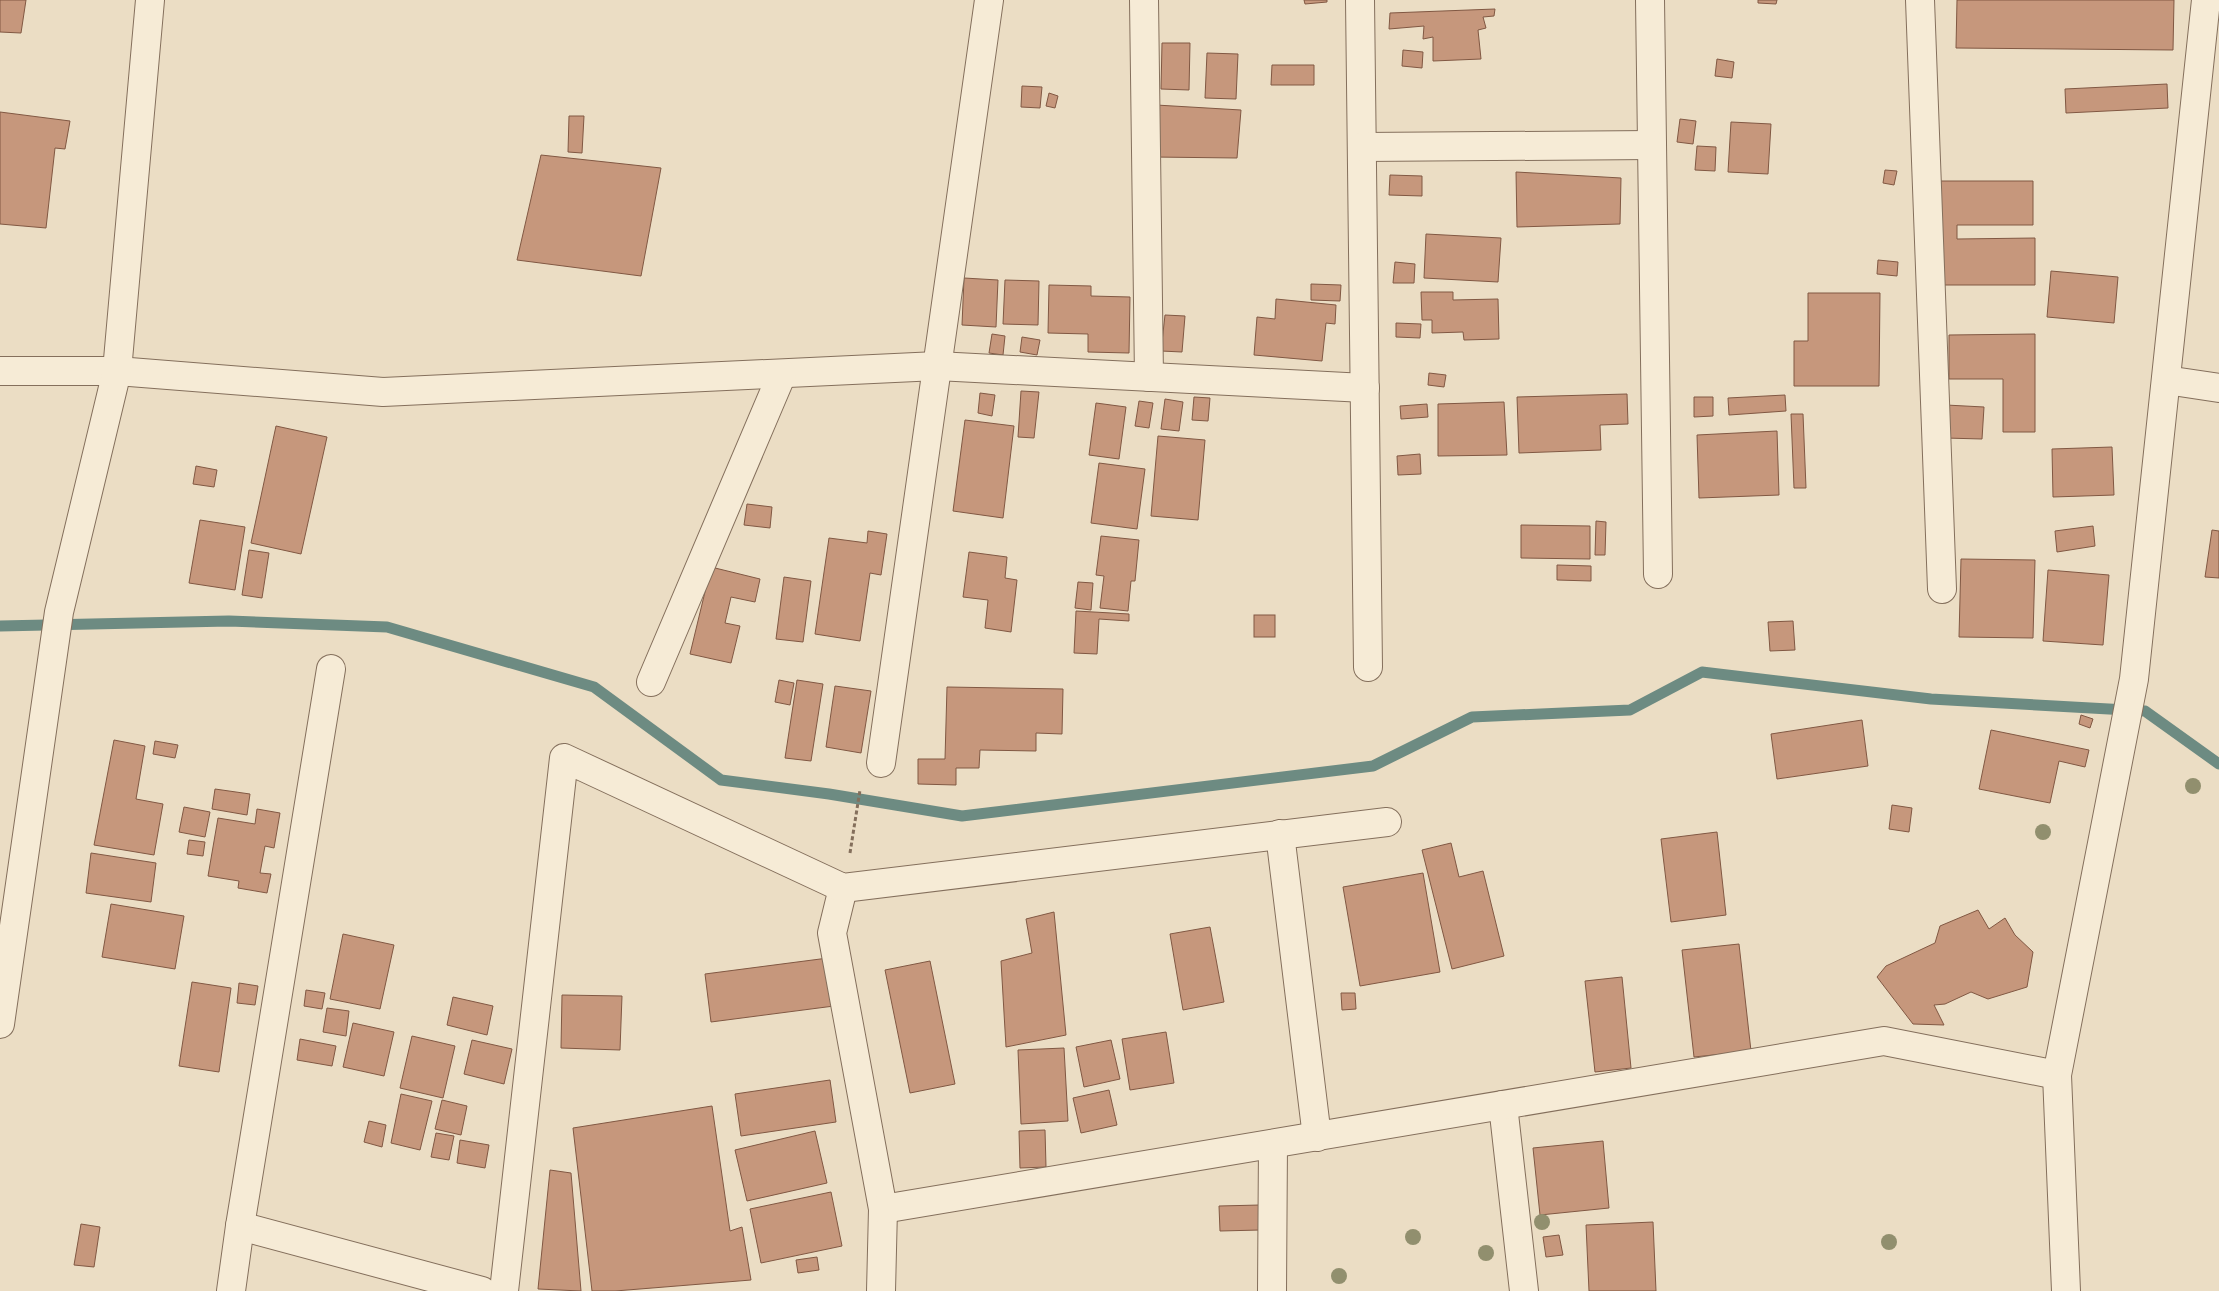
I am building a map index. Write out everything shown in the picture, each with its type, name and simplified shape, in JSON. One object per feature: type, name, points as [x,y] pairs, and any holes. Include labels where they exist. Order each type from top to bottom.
[{"type":"street","points":[[0,1024],[57,625],[117,371],[150,0]]},
{"type":"street","points":[[881,763],[989,0]]},
{"type":"street","points":[[1144,0],[1149,377]]},
{"type":"street","points":[[1360,0],[1368,667]]},
{"type":"street","points":[[1650,0],[1658,574]]},
{"type":"street","points":[[1920,0],[1942,589]]},
{"type":"street","points":[[2066,1291],[2057,1075],[2134,679],[2206,0]]},
{"type":"street","points":[[1362,147],[1652,145]]},
{"type":"street","points":[[0,371],[117,371],[383,392],[937,366],[1365,388]]},
{"type":"street","points":[[651,682],[782,374]]},
{"type":"street","points":[[2166,380],[2219,388]]},
{"type":"street","points":[[231,1291],[331,669]]},
{"type":"street","points":[[504,1291],[564,758],[843,888],[1387,822]]},
{"type":"street","points":[[1280,834],[1317,1136]]},
{"type":"street","points":[[843,888],[832,933],[883,1210],[881,1291]]},
{"type":"street","points":[[883,1210],[1884,1041],[2057,1075]]},
{"type":"street","points":[[1503,1105],[1524,1291]]},
{"type":"street","points":[[1272,1291],[1273,1144]]},
{"type":"street","points":[[240,1226],[482,1291]]},
{"type":"path","points":[[855,821],[861,786]]},
{"type":"building","points":[[0,0],[26,0],[21,33],[0,32]]},
{"type":"building","points":[[1304,0],[1327,0],[1327,2],[1305,4]]},
{"type":"building","points":[[1758,0],[1777,0],[1776,4],[1758,3]]},
{"type":"building","points":[[1957,0],[2174,0],[2173,50],[1956,48]]},
{"type":"building","points":[[1495,9],[1494,16],[1483,17],[1486,28],[1478,30],[1481,59],[1433,61],[1433,37],[1423,39],[1424,26],[1389,29],[1390,13]]},
{"type":"building","points":[[1162,43],[1190,43],[1189,90],[1161,89]]},
{"type":"building","points":[[1403,50],[1423,52],[1422,68],[1402,66]]},
{"type":"building","points":[[1207,53],[1238,54],[1236,99],[1205,98]]},
{"type":"building","points":[[1717,59],[1734,62],[1732,78],[1715,76]]},
{"type":"building","points":[[1272,65],[1314,65],[1314,85],[1271,85]]},
{"type":"building","points":[[2167,84],[2168,108],[2066,113],[2065,89]]},
{"type":"building","points":[[1022,86],[1042,87],[1040,108],[1021,107]]},
{"type":"building","points":[[1049,93],[1058,96],[1055,108],[1046,106]]},
{"type":"building","points":[[1156,105],[1241,110],[1237,158],[1153,157]]},
{"type":"building","points":[[0,112],[70,121],[65,149],[55,148],[46,228],[0,224]]},
{"type":"building","points":[[569,116],[584,116],[582,153],[568,152]]},
{"type":"building","points":[[1680,119],[1696,121],[1693,144],[1677,142]]},
{"type":"building","points":[[1731,122],[1771,124],[1768,174],[1728,172]]},
{"type":"building","points":[[1697,146],[1716,147],[1715,171],[1695,170]]},
{"type":"building","points":[[541,155],[661,168],[641,276],[517,260]]},
{"type":"building","points":[[1885,170],[1897,171],[1894,185],[1883,183]]},
{"type":"building","points":[[1516,172],[1621,178],[1620,224],[1517,227]]},
{"type":"building","points":[[1390,175],[1422,176],[1422,196],[1389,195]]},
{"type":"building","points":[[1938,181],[2033,181],[2033,225],[1957,225],[1957,239],[2035,238],[2035,285],[1939,285]]},
{"type":"building","points":[[1426,234],[1501,238],[1498,282],[1424,278]]},
{"type":"building","points":[[1878,260],[1898,262],[1897,276],[1877,274]]},
{"type":"building","points":[[1395,262],[1415,264],[1414,283],[1393,283]]},
{"type":"building","points":[[2051,271],[2118,277],[2114,323],[2047,317]]},
{"type":"building","points":[[964,278],[998,280],[996,327],[962,325]]},
{"type":"building","points":[[1005,280],[1039,281],[1038,325],[1003,324]]},
{"type":"building","points":[[1311,284],[1341,285],[1340,301],[1311,300]]},
{"type":"building","points":[[1049,285],[1091,286],[1091,296],[1130,297],[1129,353],[1088,352],[1088,334],[1048,333]]},
{"type":"building","points":[[1421,292],[1453,292],[1453,300],[1498,299],[1499,339],[1464,340],[1463,332],[1432,333],[1432,320],[1422,320]]},
{"type":"building","points":[[1808,293],[1880,293],[1879,386],[1794,386],[1794,341],[1808,341]]},
{"type":"building","points":[[1276,299],[1336,305],[1335,324],[1326,323],[1322,361],[1254,355],[1257,317],[1275,319]]},
{"type":"building","points":[[1165,315],[1185,316],[1182,352],[1161,351]]},
{"type":"building","points":[[1396,323],[1421,324],[1420,338],[1396,337]]},
{"type":"building","points":[[992,334],[1005,336],[1003,355],[989,353]]},
{"type":"building","points":[[2035,334],[2035,432],[2003,432],[2003,379],[1949,379],[1949,335]]},
{"type":"building","points":[[1022,337],[1040,340],[1037,355],[1020,352]]},
{"type":"building","points":[[1429,373],[1446,375],[1444,387],[1428,385]]},
{"type":"building","points":[[1021,391],[1039,392],[1034,438],[1018,437]]},
{"type":"building","points":[[980,393],[995,395],[992,416],[978,413]]},
{"type":"building","points":[[1627,394],[1628,424],[1600,425],[1601,450],[1519,453],[1517,397]]},
{"type":"building","points":[[1785,395],[1786,411],[1729,415],[1728,398]]},
{"type":"building","points":[[1194,397],[1210,398],[1208,421],[1192,420]]},
{"type":"building","points":[[1694,397],[1713,397],[1713,416],[1694,417]]},
{"type":"building","points":[[1165,399],[1183,402],[1179,431],[1161,429]]},
{"type":"building","points":[[1139,401],[1153,403],[1149,428],[1135,426]]},
{"type":"building","points":[[1504,402],[1507,455],[1438,456],[1438,404]]},
{"type":"building","points":[[1096,403],[1126,407],[1119,459],[1089,455]]},
{"type":"building","points":[[1427,404],[1428,417],[1401,419],[1400,406]]},
{"type":"building","points":[[1946,405],[1984,407],[1982,439],[1945,438]]},
{"type":"building","points":[[1791,414],[1803,414],[1806,488],[1794,488]]},
{"type":"building","points":[[965,420],[1014,426],[1003,518],[953,511]]},
{"type":"building","points":[[276,426],[327,437],[301,554],[251,543]]},
{"type":"building","points":[[1777,431],[1779,495],[1699,498],[1697,435]]},
{"type":"building","points":[[1158,436],[1205,440],[1198,520],[1151,516]]},
{"type":"building","points":[[2112,447],[2114,495],[2053,497],[2052,449]]},
{"type":"building","points":[[1420,454],[1421,474],[1398,475],[1397,456]]},
{"type":"building","points":[[1099,463],[1145,469],[1137,529],[1091,523]]},
{"type":"building","points":[[196,466],[217,470],[214,487],[193,484]]},
{"type":"building","points":[[747,504],[772,507],[770,528],[744,525]]},
{"type":"building","points":[[200,520],[245,527],[235,590],[189,583]]},
{"type":"building","points":[[1596,521],[1606,522],[1605,555],[1595,555]]},
{"type":"building","points":[[1521,525],[1590,526],[1590,559],[1521,558]]},
{"type":"building","points":[[2093,526],[2095,546],[2057,552],[2055,531]]},
{"type":"building","points":[[2212,530],[2219,531],[2219,578],[2205,577]]},
{"type":"building","points":[[868,531],[887,534],[881,575],[870,573],[860,641],[815,634],[829,538],[867,543]]},
{"type":"building","points":[[1101,536],[1139,540],[1135,581],[1131,581],[1128,611],[1100,608],[1104,576],[1096,575]]},
{"type":"building","points":[[249,550],[269,553],[262,598],[242,595]]},
{"type":"building","points":[[969,552],[1007,557],[1005,578],[1017,580],[1011,632],[985,628],[988,600],[963,597]]},
{"type":"building","points":[[1961,559],[2035,560],[2033,638],[1959,637]]},
{"type":"building","points":[[1557,565],[1591,566],[1591,581],[1557,580]]},
{"type":"building","points":[[711,567],[760,579],[755,602],[731,597],[725,623],[740,626],[731,663],[690,654]]},
{"type":"building","points":[[2048,570],[2109,575],[2103,645],[2043,641]]},
{"type":"building","points":[[784,577],[811,581],[803,642],[776,639]]},
{"type":"building","points":[[1078,582],[1093,583],[1091,610],[1075,608]]},
{"type":"building","points":[[1076,611],[1129,614],[1129,621],[1099,619],[1097,654],[1074,653]]},
{"type":"building","points":[[1254,615],[1275,615],[1275,637],[1254,637]]},
{"type":"building","points":[[1793,621],[1795,650],[1770,651],[1768,622]]},
{"type":"building","points":[[779,680],[794,683],[790,705],[775,702]]},
{"type":"building","points":[[797,680],[823,684],[811,761],[785,758]]},
{"type":"building","points":[[835,686],[871,691],[861,753],[826,747]]},
{"type":"building","points":[[947,687],[1063,689],[1062,734],[1036,733],[1036,751],[980,750],[979,768],[956,768],[956,785],[918,784],[918,759],[945,759]]},
{"type":"building","points":[[2081,715],[2093,719],[2090,728],[2079,724]]},
{"type":"building","points":[[1862,720],[1868,766],[1777,779],[1771,734]]},
{"type":"building","points":[[1991,730],[2089,750],[2085,767],[2059,761],[2050,803],[1979,789]]},
{"type":"building","points":[[114,740],[145,746],[136,799],[163,804],[154,855],[94,845]]},
{"type":"building","points":[[155,741],[178,745],[175,758],[153,754]]},
{"type":"building","points":[[215,789],[250,794],[247,815],[212,809]]},
{"type":"building","points":[[1892,805],[1912,808],[1909,832],[1889,829]]},
{"type":"building","points":[[184,807],[210,812],[205,837],[179,832]]},
{"type":"building","points":[[257,809],[280,813],[274,848],[265,846],[260,873],[271,874],[267,893],[238,888],[239,881],[208,876],[218,818],[255,824]]},
{"type":"building","points":[[1717,832],[1726,915],[1671,922],[1661,839]]},
{"type":"building","points":[[189,840],[205,842],[203,856],[187,854]]},
{"type":"building","points":[[1451,843],[1459,877],[1483,871],[1504,956],[1452,969],[1422,850]]},
{"type":"building","points":[[91,853],[156,863],[151,902],[86,893]]},
{"type":"building","points":[[1423,873],[1440,972],[1360,986],[1343,887]]},
{"type":"building","points":[[111,904],[184,916],[175,969],[102,957]]},
{"type":"building","points":[[1978,910],[1989,929],[2005,918],[2015,935],[2033,952],[2027,987],[1988,999],[1971,992],[1945,1004],[1934,1005],[1944,1025],[1913,1024],[1877,977],[1886,966],[1935,943],[1940,926]]},
{"type":"building","points":[[1054,912],[1066,1035],[1006,1047],[1001,961],[1032,953],[1026,919]]},
{"type":"building","points":[[1210,927],[1224,1002],[1183,1010],[1170,934]]},
{"type":"building","points":[[343,934],[394,945],[380,1009],[330,999]]},
{"type":"building","points":[[1739,944],[1751,1051],[1694,1057],[1682,950]]},
{"type":"building","points":[[828,958],[834,1006],[711,1022],[705,974]]},
{"type":"building","points":[[930,961],[955,1084],[910,1093],[885,970]]},
{"type":"building","points":[[1622,977],[1631,1068],[1595,1072],[1585,981]]},
{"type":"building","points":[[192,982],[231,988],[219,1072],[179,1066]]},
{"type":"building","points":[[239,983],[258,986],[255,1005],[237,1003]]},
{"type":"building","points":[[306,990],[325,993],[322,1009],[304,1006]]},
{"type":"building","points":[[1341,993],[1355,993],[1356,1009],[1342,1010]]},
{"type":"building","points":[[562,995],[622,996],[620,1050],[561,1048]]},
{"type":"building","points":[[453,997],[493,1006],[487,1035],[447,1025]]},
{"type":"building","points":[[327,1008],[349,1011],[346,1036],[323,1032]]},
{"type":"building","points":[[353,1023],[394,1032],[384,1076],[343,1067]]},
{"type":"building","points":[[1166,1032],[1174,1083],[1130,1090],[1122,1039]]},
{"type":"building","points":[[412,1036],[455,1046],[443,1098],[400,1088]]},
{"type":"building","points":[[300,1039],[336,1046],[332,1066],[297,1060]]},
{"type":"building","points":[[472,1040],[512,1049],[504,1084],[464,1074]]},
{"type":"building","points":[[1111,1040],[1120,1079],[1084,1087],[1076,1047]]},
{"type":"building","points":[[1064,1048],[1068,1121],[1021,1124],[1018,1050]]},
{"type":"building","points":[[830,1080],[836,1122],[741,1136],[735,1094]]},
{"type":"building","points":[[1109,1090],[1117,1125],[1081,1133],[1073,1098]]},
{"type":"building","points":[[401,1094],[432,1101],[420,1150],[391,1143]]},
{"type":"building","points":[[442,1100],[467,1106],[461,1135],[435,1129]]},
{"type":"building","points":[[712,1106],[730,1231],[742,1227],[751,1280],[615,1291],[592,1291],[573,1128]]},
{"type":"building","points":[[369,1121],[386,1125],[382,1147],[364,1142]]},
{"type":"building","points":[[1045,1130],[1046,1167],[1020,1168],[1019,1131]]},
{"type":"building","points":[[815,1131],[827,1183],[747,1201],[735,1150]]},
{"type":"building","points":[[436,1133],[454,1136],[449,1160],[431,1157]]},
{"type":"building","points":[[460,1140],[489,1145],[485,1168],[457,1163]]},
{"type":"building","points":[[1603,1141],[1609,1208],[1540,1215],[1533,1148]]},
{"type":"building","points":[[550,1170],[571,1173],[581,1291],[538,1289]]},
{"type":"building","points":[[831,1192],[842,1246],[761,1263],[750,1209]]},
{"type":"building","points":[[1260,1205],[1260,1230],[1220,1231],[1219,1206]]},
{"type":"building","points":[[1653,1222],[1656,1291],[1589,1291],[1586,1225]]},
{"type":"building","points":[[81,1224],[100,1227],[94,1267],[74,1265]]},
{"type":"building","points":[[1559,1235],[1563,1255],[1546,1257],[1543,1237]]},
{"type":"building","points":[[817,1257],[819,1270],[798,1273],[796,1260]]},
{"type":"waterway","points":[[0,626],[229,621],[387,627],[594,687],[721,780],[829,794],[962,816],[1373,766],[1472,717],[1630,710],[1702,672],[1931,699],[2145,711],[2219,764]]}]
